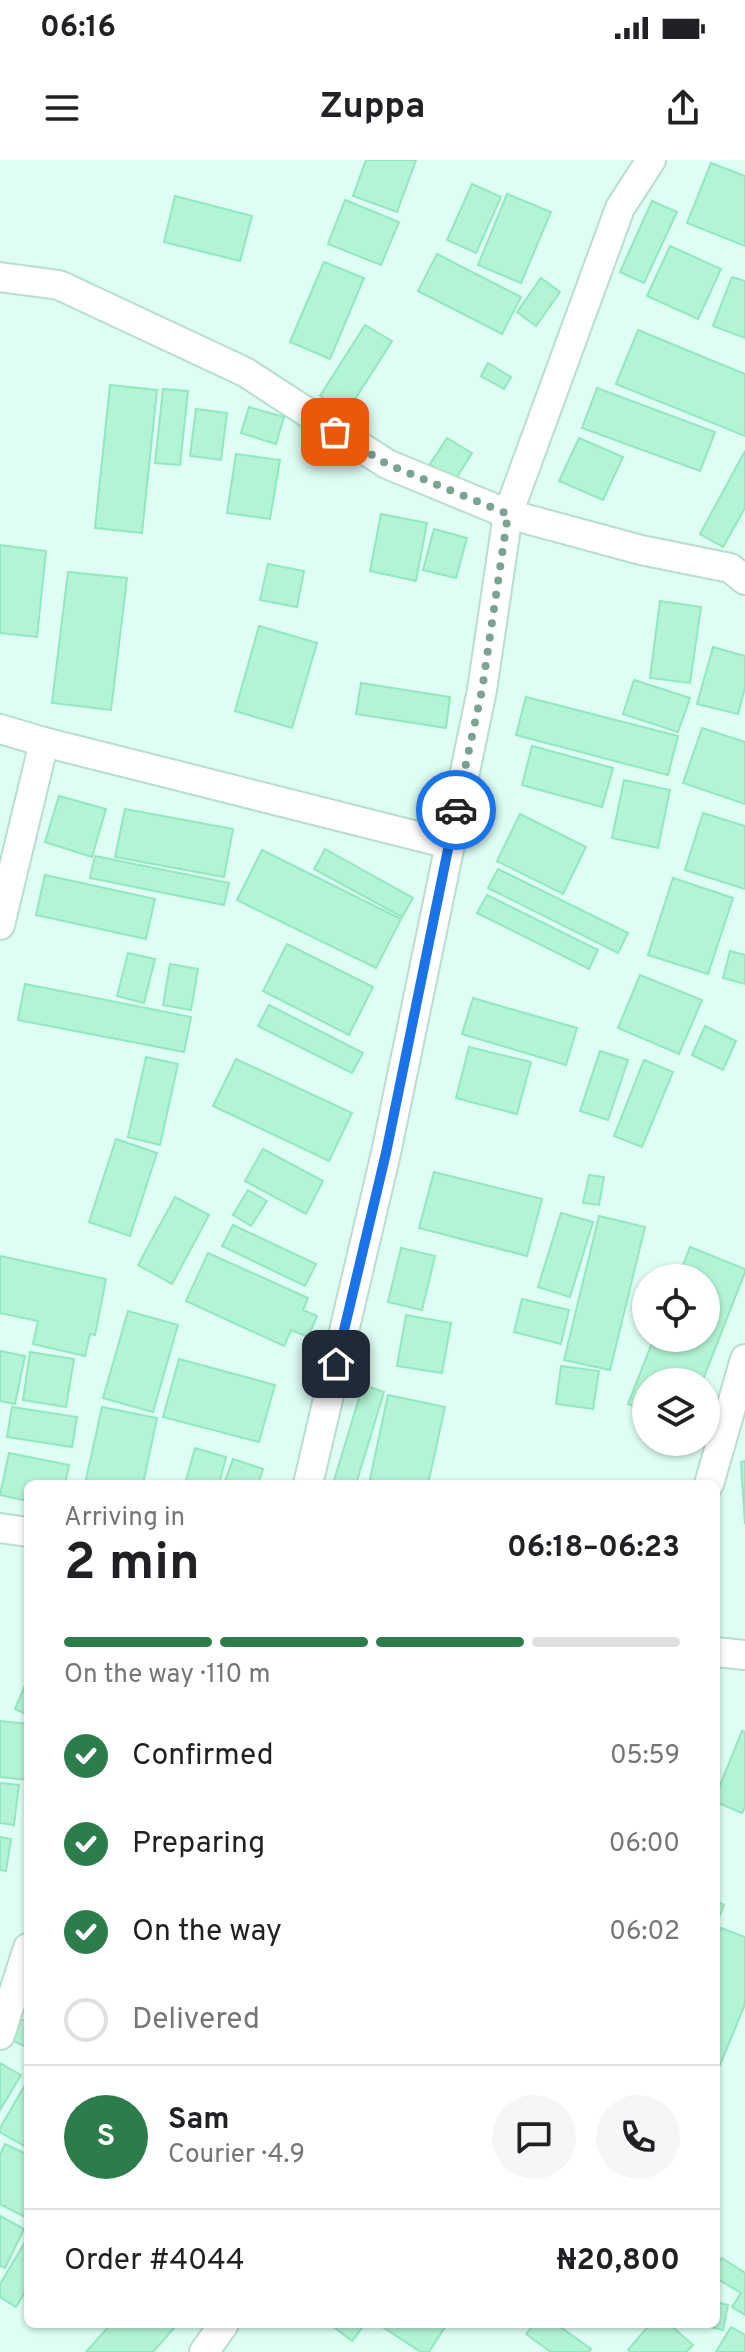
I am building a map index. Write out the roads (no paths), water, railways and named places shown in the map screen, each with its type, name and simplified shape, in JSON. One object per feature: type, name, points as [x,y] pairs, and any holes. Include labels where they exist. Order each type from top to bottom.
[{"type":"street","points":[[309,1480],[386,1153],[482,690],[508,514],[620,208],[651,160]]},
{"type":"street","points":[[0,277],[59,285],[217,358],[245,372],[387,464],[508,514],[641,550],[730,568],[745,580]]},
{"type":"street","points":[[0,729],[449,844]]},
{"type":"street","points":[[0,925],[44,742]]},
{"type":"street","points":[[710,1480],[745,1359]]},
{"type":"street","points":[[0,1528],[24,1531]]},
{"type":"street","points":[[720,1652],[745,1655]]},
{"type":"street","points":[[0,2035],[24,1960]]},
{"type":"street","points":[[204,2352],[221,2328]]}]
